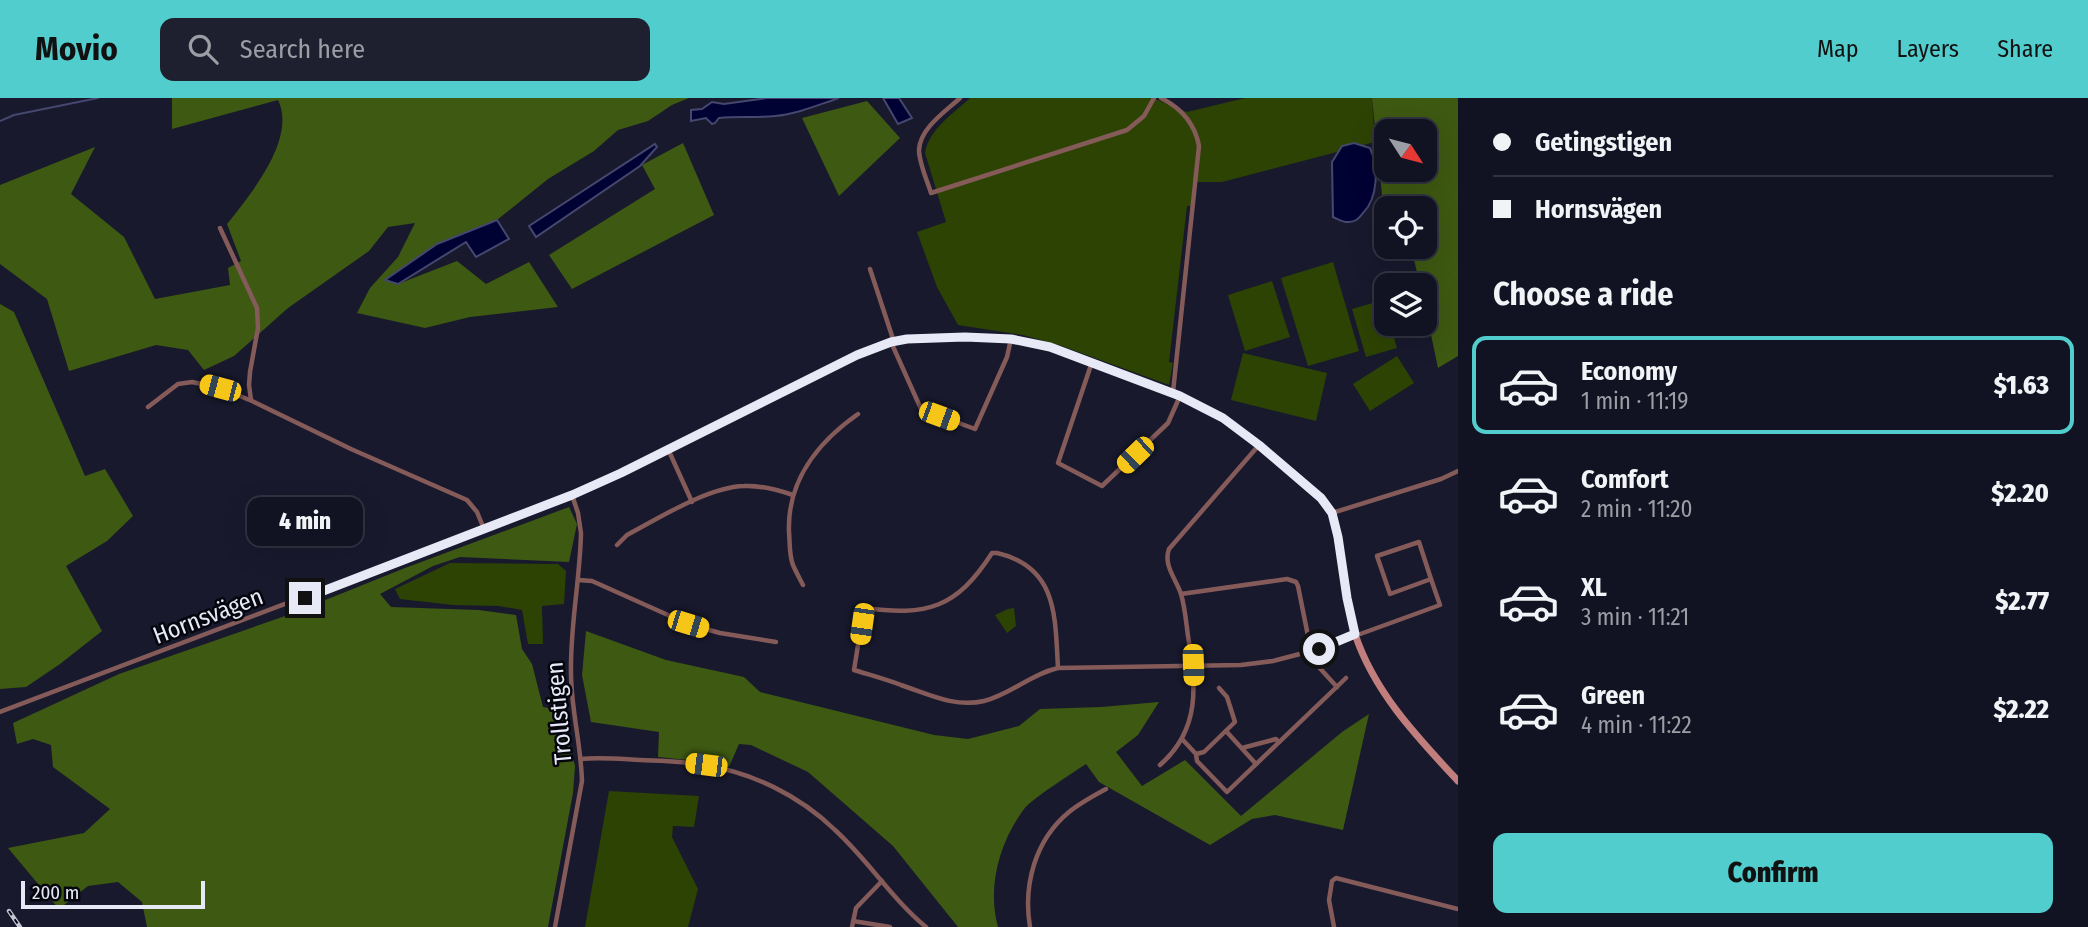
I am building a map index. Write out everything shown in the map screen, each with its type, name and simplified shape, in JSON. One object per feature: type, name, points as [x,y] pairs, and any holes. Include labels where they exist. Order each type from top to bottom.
[{"type":"street","points":[[960,98],[929,127],[920,143],[919,154],[931,193],[1127,130],[1143,116],[1154,98]]},
{"type":"street","points":[[1161,98],[1176,107],[1190,122],[1199,146],[1172,392]]},
{"type":"street","points":[[220,228],[257,308],[258,328],[249,384],[251,401]]},
{"type":"street","points":[[870,268],[892,342],[921,409],[975,429],[1007,357],[1011,339]]},
{"type":"street","name":"Hornsvägen","points":[[0,712],[572,495],[813,376],[892,342],[943,337],[1011,339],[1050,347],[1172,392],[1223,418],[1259,445],[1321,498],[1332,513]]},
{"type":"street","points":[[1092,362],[1058,463],[1102,486],[1168,424],[1180,396]]},
{"type":"street","points":[[148,407],[172,387],[185,382],[220,388],[467,500],[477,512],[484,529]]},
{"type":"street","points":[[803,585],[790,554],[789,524],[793,495],[817,450],[838,428],[858,414]]},
{"type":"street","points":[[1160,765],[1182,739],[1192,714],[1193,665],[1181,594],[1166,560],[1169,549],[1259,445]]},
{"type":"street","points":[[668,449],[692,502]]},
{"type":"street","points":[[1458,471],[1332,513],[1355,634],[1368,664],[1406,724],[1458,782]]},
{"type":"street","points":[[617,545],[627,535],[721,490],[747,486],[779,490],[793,495]]},
{"type":"street","name":"Trollstigen","points":[[555,927],[582,780],[570,670],[581,533],[572,495]]},
{"type":"street","points":[[1058,668],[1055,617],[1049,592],[1026,565],[992,553],[974,579],[962,590],[927,609],[902,612],[864,608],[854,670],[961,703],[985,701],[1040,673],[1058,668],[1241,665],[1273,661],[1308,652],[1440,605],[1419,542],[1377,556],[1390,594],[1431,579]]},
{"type":"street","points":[[578,580],[592,580],[696,626],[720,633],[776,642]]},
{"type":"street","points":[[1181,594],[1292,580],[1298,586],[1308,652],[1337,687]]},
{"type":"street","points":[[1182,739],[1196,754],[1197,761],[1227,792],[1346,678]]},
{"type":"street","points":[[1196,754],[1204,752],[1235,722],[1227,697],[1219,688]]},
{"type":"street","points":[[1227,732],[1256,764]]},
{"type":"street","points":[[1242,748],[1276,739],[1279,742]]},
{"type":"street","points":[[581,759],[697,764],[725,769],[792,797],[823,819],[848,842],[911,914],[926,927]]},
{"type":"street","points":[[1030,927],[1027,903],[1030,874],[1047,836],[1068,813],[1106,789]]},
{"type":"street","points":[[1334,927],[1329,900],[1331,885],[1336,878],[1458,909]]},
{"type":"street","points":[[883,881],[856,908],[852,924],[891,927]]},
{"type":"green space","points":[[172,98],[689,98],[672,105],[648,121],[618,130],[594,151],[548,179],[497,220],[437,244],[386,280],[398,284],[457,261],[486,284],[529,262],[558,307],[470,317],[425,328],[357,313],[370,288],[398,257],[415,223],[388,227],[369,251],[288,308],[234,356],[204,370],[188,350],[156,345],[69,371],[47,299],[0,264],[0,185],[95,147],[71,194],[124,237],[155,299],[230,285],[228,268],[241,261],[227,224],[258,182],[276,149],[282,115],[278,100],[172,129]]},
{"type":"green space","points":[[970,98],[1153,98],[1187,112],[1245,98],[1372,98],[1374,142],[1222,182],[1193,182],[1191,206],[1187,206],[1169,362],[1173,363],[1169,385],[1062,346],[1023,335],[958,325],[937,287],[917,232],[946,222],[925,153],[931,137],[949,116]]},
{"type":"green space","points":[[1372,98],[1458,98],[1458,356],[1438,368],[1431,336],[1437,336],[1437,273],[1417,273],[1414,259],[1437,259],[1437,196],[1382,196],[1381,182],[1437,182],[1437,119],[1374,119]]},
{"type":"green space","points":[[867,101],[900,138],[839,196],[802,118]]},
{"type":"green space","points":[[683,143],[714,215],[572,289],[549,255],[655,189],[642,165]]},
{"type":"green space","points":[[1333,262],[1359,351],[1308,366],[1281,278]]},
{"type":"green space","points":[[1272,281],[1290,337],[1245,351],[1228,295]]},
{"type":"green space","points":[[1374,303],[1374,336],[1394,336],[1397,348],[1366,357],[1352,309]]},
{"type":"green space","points":[[0,304],[14,312],[85,476],[105,469],[133,516],[107,541],[66,566],[102,631],[26,687],[0,689]]},
{"type":"green space","points":[[1243,353],[1327,373],[1316,421],[1231,400]]},
{"type":"green space","points":[[1397,356],[1414,383],[1370,411],[1353,384]]},
{"type":"green space","points":[[569,507],[577,524],[569,562],[460,557],[433,566],[380,594],[391,607],[479,610],[516,615],[522,649],[532,664],[543,707],[560,710],[575,766],[573,793],[548,927],[147,927],[142,902],[118,882],[88,886],[59,909],[8,848],[84,833],[110,809],[53,767],[51,745],[33,739],[17,744],[13,723],[119,674],[288,615]]},
{"type":"green space","points":[[450,563],[558,564],[566,571],[564,604],[542,606],[543,644],[528,644],[522,610],[400,599],[395,589]]},
{"type":"green space","points":[[1014,608],[1016,626],[1007,633],[995,615]]},
{"type":"green space","points":[[586,631],[666,660],[744,677],[760,692],[934,735],[968,739],[1019,726],[1040,709],[1159,702],[1138,735],[1116,752],[1142,786],[1185,760],[1241,816],[1342,732],[1369,714],[1343,830],[1275,815],[1252,819],[1210,845],[1099,782],[1086,764],[1035,799],[1015,822],[1002,851],[995,881],[998,927],[958,927],[893,846],[808,772],[751,745],[739,744],[729,767],[658,757],[659,732],[591,722],[582,675]]},
{"type":"green space","points":[[609,791],[699,796],[694,827],[673,826],[672,837],[698,889],[688,927],[585,927]]},
{"type":"shaded area","points":[[767,98],[839,98],[783,115],[719,118],[712,124],[706,118],[691,121],[691,110],[702,109],[712,102],[724,104]]},
{"type":"shaded area","points":[[883,98],[899,98],[912,118],[898,124]]},
{"type":"shaded area","points":[[1354,143],[1370,148],[1376,182],[1368,207],[1357,219],[1347,222],[1333,217],[1332,162],[1342,146]]},
{"type":"shaded area","points":[[655,144],[657,147],[640,166],[536,237],[529,226]]},
{"type":"shaded area","points":[[497,220],[509,239],[476,257],[466,242],[398,284],[385,280],[437,244]]},
{"type":"waterway","points":[[0,121],[14,115],[98,98]]},
{"type":"railway","points":[[9,911],[20,927]]},
{"type":"route","points":[[305,598],[572,495],[874,348],[907,339],[1011,339],[1050,347],[1172,392],[1203,407],[1223,418],[1259,445],[1321,498],[1332,513],[1337,530],[1341,569],[1355,634],[1319,649]]}]
